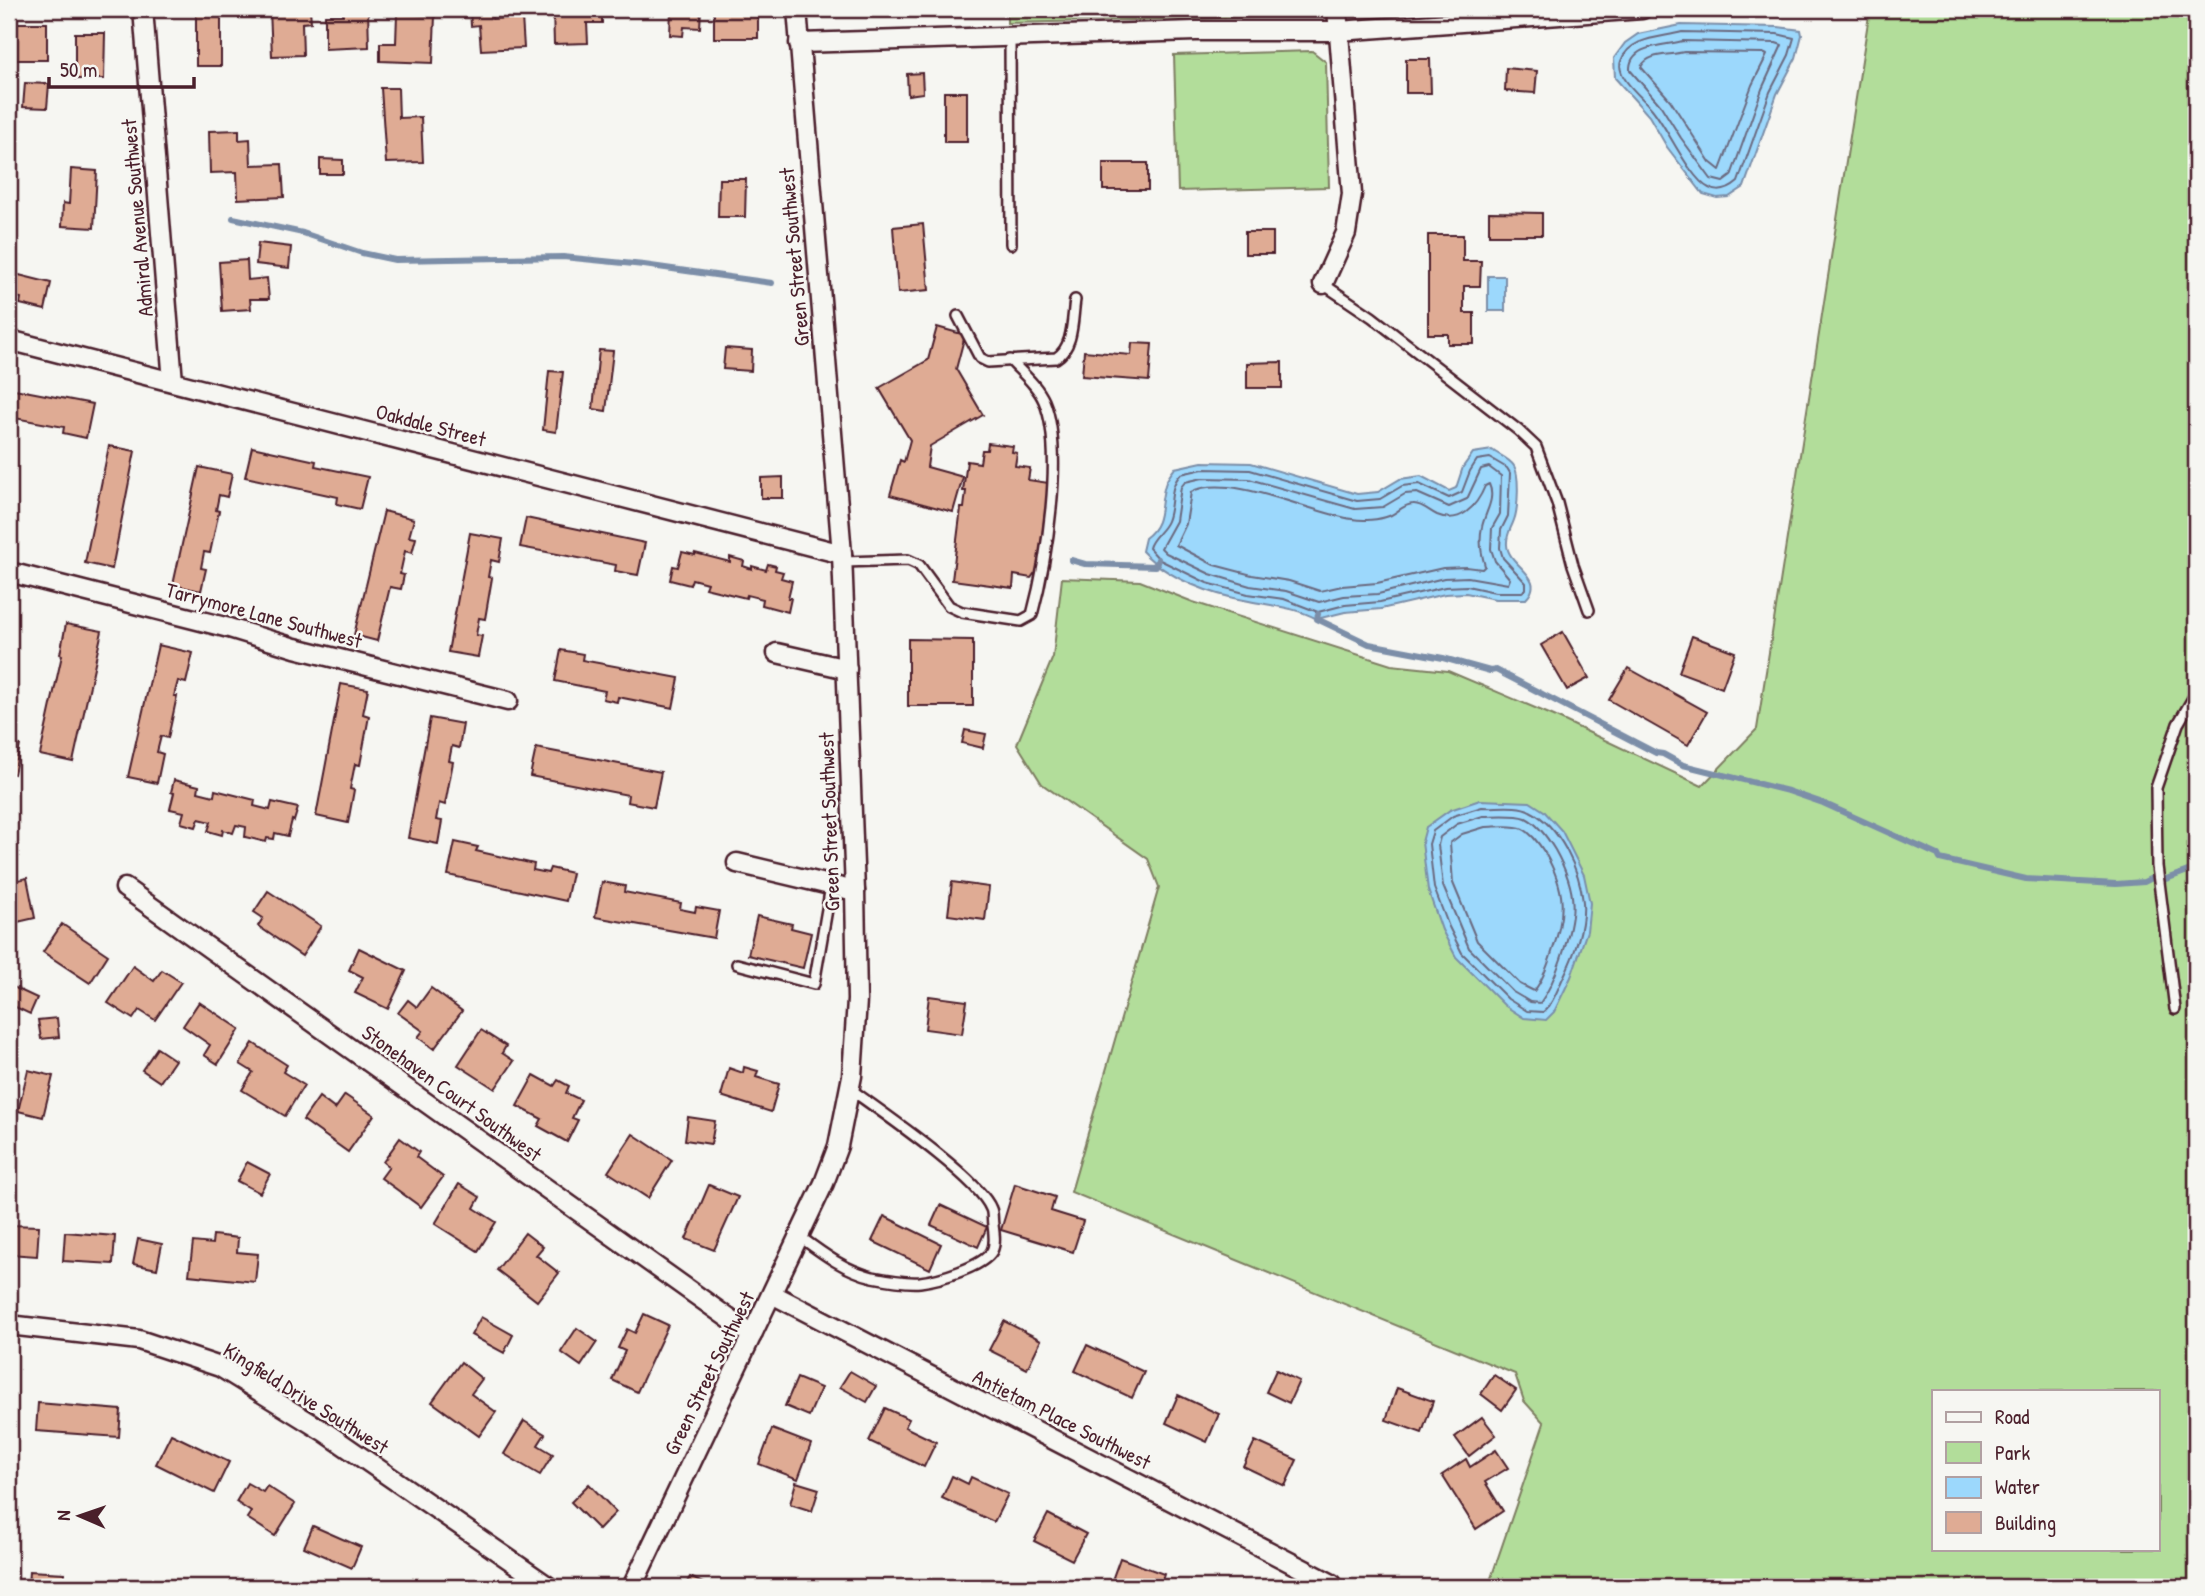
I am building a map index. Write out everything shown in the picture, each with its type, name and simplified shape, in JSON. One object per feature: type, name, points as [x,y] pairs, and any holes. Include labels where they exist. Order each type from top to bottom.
[{"type":"street","name":"Admiral Avenue Southwest","points":[[143,9],[173,382]]},
{"type":"street","name":"Green Street Southwest","points":[[632,1587],[824,1183],[838,1146],[850,1089],[857,1000],[843,558],[797,9]]},
{"type":"street","points":[[1323,284],[1346,233],[1352,194],[1337,9]]},
{"type":"street","points":[[799,43],[1196,31],[1339,30],[1642,9]]},
{"type":"street","name":"Oakdale Street","points":[[9,340],[843,558]]},
{"type":"street","name":"Tarrymore Lane Southwest","points":[[9,572],[508,701]]},
{"type":"street","points":[[777,653],[847,670]]},
{"type":"street","points":[[737,863],[855,891]]},
{"type":"street","name":"Stonehaven Court Southwest","points":[[125,888],[752,1335]]},
{"type":"street","name":"Antietam Place Southwest","points":[[772,1294],[1332,1584]]},
{"type":"street","name":"Kingfield Drive Southwest","points":[[9,1325],[138,1340],[220,1367],[326,1432],[549,1587]]},
{"type":"lane","points":[[1010,36],[1011,244]]},
{"type":"lane","points":[[1323,284],[1373,317],[1536,447],[1558,503],[1573,565],[1589,610]]},
{"type":"lane","points":[[958,316],[980,358],[988,362],[1056,358],[1063,354],[1068,344],[1075,300]]},
{"type":"lane","points":[[843,558],[908,560],[919,565],[949,606],[962,612],[1021,621],[1032,615],[1048,531],[1054,459],[1045,404],[1039,391],[1010,360]]},
{"type":"lane","points":[[2175,1009],[2157,866],[2156,789],[2178,724],[2196,693]]},
{"type":"lane","points":[[737,964],[814,984],[831,886]]},
{"type":"lane","points":[[799,1236],[836,1264],[871,1276],[898,1281],[921,1282],[945,1276],[976,1265],[992,1252],[995,1241],[991,1208],[971,1183],[895,1121],[850,1089]]},
{"type":"green space","points":[[1007,9],[1296,9],[1296,16],[1007,23]]},
{"type":"green space","points":[[1870,9],[2196,9],[2196,1587],[1488,1587],[1544,1423],[1524,1401],[1515,1374],[1071,1192],[1159,887],[1148,859],[1042,784],[1017,744],[1053,657],[1062,578],[1140,581],[1193,602],[1391,665],[1448,671],[1554,716],[1702,786],[1757,729]]},
{"type":"green space","points":[[1312,51],[1326,62],[1329,187],[1178,191],[1174,55]]},
{"type":"water","points":[[1681,25],[1801,30],[1796,58],[1777,94],[1744,187],[1729,197],[1717,198],[1703,194],[1667,147],[1649,116],[1615,78],[1614,58],[1625,43],[1638,34]]},
{"type":"water","points":[[1488,276],[1505,276],[1505,311],[1488,311]]},
{"type":"water","points":[[1492,450],[1510,461],[1516,470],[1517,509],[1507,545],[1513,559],[1530,578],[1532,591],[1526,599],[1495,599],[1466,593],[1445,594],[1381,609],[1345,612],[1317,619],[1292,609],[1206,590],[1164,570],[1142,551],[1145,538],[1159,519],[1166,482],[1175,468],[1202,462],[1251,463],[1357,494],[1378,492],[1400,479],[1421,476],[1449,491],[1456,488],[1463,467],[1473,453]]},
{"type":"water","points":[[1480,800],[1530,802],[1544,811],[1562,831],[1584,875],[1590,903],[1587,931],[1571,977],[1554,1012],[1546,1020],[1524,1018],[1504,1005],[1456,957],[1442,930],[1428,890],[1422,842],[1426,827],[1450,810]]},
{"type":"building","points":[[196,9],[221,9],[221,66],[196,66]]},
{"type":"building","points":[[270,9],[310,9],[311,22],[302,23],[303,55],[272,56]]},
{"type":"building","points":[[470,9],[492,9],[492,19],[522,17],[524,48],[481,50],[479,25],[471,26]]},
{"type":"building","points":[[553,9],[602,9],[602,23],[587,23],[588,43],[554,44]]},
{"type":"building","points":[[671,9],[701,9],[700,28],[684,27],[683,36],[670,35]]},
{"type":"building","points":[[714,9],[758,9],[758,38],[714,38]]},
{"type":"building","points":[[368,10],[369,47],[325,49],[325,15]]},
{"type":"building","points":[[397,14],[435,16],[433,63],[380,61],[380,43],[396,43]]},
{"type":"building","points":[[9,23],[47,23],[47,60],[9,60]]},
{"type":"building","points":[[75,33],[105,33],[104,79],[75,79]]},
{"type":"building","points":[[1406,59],[1430,59],[1431,93],[1406,93]]},
{"type":"building","points":[[1506,68],[1537,71],[1535,93],[1505,91]]},
{"type":"building","points":[[922,73],[923,93],[908,95],[907,74]]},
{"type":"building","points":[[25,83],[49,84],[47,108],[23,107]]},
{"type":"building","points":[[381,88],[398,88],[399,118],[421,117],[423,162],[386,163]]},
{"type":"building","points":[[944,92],[967,92],[967,142],[944,142]]},
{"type":"building","points":[[239,130],[239,140],[250,139],[251,165],[282,164],[284,197],[238,199],[237,172],[210,173],[209,131]]},
{"type":"building","points":[[320,159],[343,160],[343,174],[320,174]]},
{"type":"building","points":[[1103,163],[1148,163],[1148,190],[1103,190]]},
{"type":"building","points":[[71,169],[97,171],[94,228],[62,226],[63,203],[69,204]]},
{"type":"building","points":[[719,179],[746,179],[745,217],[718,217]]},
{"type":"building","points":[[1489,212],[1542,213],[1542,235],[1489,235]]},
{"type":"building","points":[[923,224],[929,290],[898,293],[893,227]]},
{"type":"building","points":[[1245,232],[1273,232],[1273,254],[1245,254]]},
{"type":"building","points":[[1428,235],[1463,235],[1463,261],[1481,261],[1480,286],[1464,286],[1464,313],[1474,313],[1474,344],[1448,344],[1448,334],[1428,334]]},
{"type":"building","points":[[258,243],[291,247],[289,268],[256,264]]},
{"type":"building","points":[[247,260],[248,280],[267,278],[269,299],[250,299],[251,309],[222,311],[219,262]]},
{"type":"building","points":[[15,274],[51,283],[45,310],[20,304],[21,298],[10,296]]},
{"type":"building","points":[[937,327],[965,335],[956,369],[983,415],[930,446],[927,467],[963,477],[953,512],[890,495],[900,460],[904,462],[910,440],[879,388],[928,360]]},
{"type":"building","points":[[1132,343],[1152,344],[1149,381],[1082,376],[1084,351],[1131,355]]},
{"type":"building","points":[[725,348],[752,350],[751,371],[723,369]]},
{"type":"building","points":[[599,350],[613,351],[606,411],[593,409]]},
{"type":"building","points":[[1282,362],[1282,388],[1247,388],[1247,363]]},
{"type":"building","points":[[549,371],[563,372],[556,432],[543,430]]},
{"type":"building","points":[[9,388],[93,404],[86,438],[63,433],[64,427],[9,417]]},
{"type":"building","points":[[988,443],[1013,446],[1012,452],[1017,453],[1015,466],[1030,468],[1028,480],[1049,483],[1037,575],[1034,574],[1031,578],[1014,575],[1013,588],[952,580],[961,508],[964,508],[967,461],[980,463],[982,450],[987,450]]},
{"type":"building","points":[[109,446],[135,451],[112,569],[85,563]]},
{"type":"building","points":[[252,447],[316,461],[315,466],[368,477],[360,509],[337,504],[338,497],[245,477]]},
{"type":"building","points":[[199,467],[232,474],[227,497],[219,495],[216,510],[219,511],[210,553],[204,552],[201,568],[206,569],[201,591],[173,585]]},
{"type":"building","points":[[783,477],[783,498],[761,498],[761,478]]},
{"type":"building","points":[[384,511],[414,519],[409,537],[416,538],[412,553],[405,551],[400,574],[404,575],[401,589],[390,587],[377,641],[354,635]]},
{"type":"building","points":[[526,518],[645,543],[638,575],[615,571],[616,565],[520,547]]},
{"type":"building","points":[[470,533],[503,539],[499,562],[491,560],[488,577],[492,578],[485,619],[479,618],[476,635],[482,636],[478,657],[448,652]]},
{"type":"building","points":[[682,552],[730,562],[730,557],[744,561],[743,566],[752,569],[752,566],[766,570],[768,564],[776,566],[775,570],[783,572],[781,578],[792,581],[788,612],[762,605],[763,599],[747,595],[746,598],[705,588],[707,583],[692,579],[690,585],[670,580],[673,566],[678,567]]},
{"type":"building","points":[[66,624],[102,631],[73,762],[40,755],[62,655],[60,654]]},
{"type":"building","points":[[1563,632],[1589,678],[1567,690],[1541,645]]},
{"type":"building","points":[[1692,636],[1735,652],[1722,688],[1679,672]]},
{"type":"building","points":[[908,639],[973,640],[973,706],[908,706]]},
{"type":"building","points":[[158,645],[193,653],[186,683],[178,681],[168,738],[161,736],[157,752],[163,754],[157,783],[128,777]]},
{"type":"building","points":[[561,650],[583,654],[582,660],[679,678],[673,708],[618,697],[617,702],[603,699],[605,691],[555,681]]},
{"type":"building","points":[[1628,668],[1707,712],[1688,745],[1609,700]]},
{"type":"building","points":[[341,684],[368,689],[363,714],[369,716],[360,765],[355,764],[350,789],[354,790],[348,823],[316,816]]},
{"type":"building","points":[[430,718],[463,724],[459,748],[452,746],[449,761],[453,762],[445,805],[439,803],[436,820],[442,821],[438,844],[408,838]]},
{"type":"building","points":[[965,730],[986,734],[983,748],[962,743]]},
{"type":"building","points":[[9,742],[20,745],[14,774],[9,773]]},
{"type":"building","points":[[536,748],[661,772],[654,807],[627,802],[628,795],[530,776]]},
{"type":"building","points":[[174,780],[199,786],[198,792],[214,796],[215,790],[255,800],[254,806],[270,810],[272,802],[298,808],[288,836],[275,833],[274,839],[267,838],[266,842],[245,837],[246,827],[236,825],[233,833],[223,830],[222,835],[208,831],[211,822],[199,819],[196,827],[181,823],[184,812],[170,809]]},
{"type":"building","points":[[455,842],[478,847],[476,851],[534,864],[533,870],[548,873],[550,868],[572,873],[566,901],[448,875]]},
{"type":"building","points":[[27,878],[35,918],[9,924],[9,882]]},
{"type":"building","points":[[602,882],[625,886],[624,892],[681,903],[680,909],[695,912],[696,907],[719,911],[714,938],[595,917]]},
{"type":"building","points":[[952,882],[989,887],[985,920],[948,915]]},
{"type":"building","points":[[268,891],[321,926],[302,956],[258,926],[263,918],[254,912]]},
{"type":"building","points":[[757,916],[792,924],[791,928],[811,933],[803,968],[748,955]]},
{"type":"building","points":[[62,924],[108,955],[90,983],[43,952]]},
{"type":"building","points":[[359,948],[406,971],[388,1009],[355,993],[363,977],[349,970]]},
{"type":"building","points":[[133,966],[154,981],[162,970],[181,982],[155,1020],[139,1010],[133,1019],[108,1003]]},
{"type":"building","points":[[9,985],[37,998],[30,1014],[9,1004]]},
{"type":"building","points":[[431,988],[462,1011],[434,1049],[418,1037],[423,1031],[398,1013],[408,1000],[417,1007]]},
{"type":"building","points":[[929,996],[967,1001],[962,1034],[925,1029]]},
{"type":"building","points":[[199,1002],[240,1029],[218,1064],[204,1055],[210,1045],[183,1026]]},
{"type":"building","points":[[57,1018],[59,1037],[41,1039],[38,1020]]},
{"type":"building","points":[[481,1030],[506,1046],[502,1053],[514,1061],[495,1089],[458,1065]]},
{"type":"building","points":[[253,1043],[287,1065],[283,1072],[304,1085],[285,1116],[242,1090],[253,1072],[240,1064]]},
{"type":"building","points":[[157,1048],[175,1060],[160,1082],[142,1070]]},
{"type":"building","points":[[744,1067],[758,1071],[756,1077],[779,1084],[771,1112],[721,1096],[729,1068],[743,1073]]},
{"type":"building","points":[[28,1070],[53,1076],[43,1117],[18,1111]]},
{"type":"building","points":[[534,1075],[554,1086],[558,1080],[569,1086],[566,1093],[581,1100],[572,1118],[578,1120],[567,1142],[538,1126],[542,1119],[517,1106]]},
{"type":"building","points":[[345,1095],[374,1115],[348,1152],[303,1120],[319,1097],[335,1109]]},
{"type":"building","points":[[688,1117],[715,1121],[711,1144],[685,1140]]},
{"type":"building","points":[[633,1134],[672,1160],[648,1198],[608,1172]]},
{"type":"building","points":[[400,1138],[419,1152],[416,1157],[443,1177],[421,1207],[381,1178],[389,1167],[383,1162]]},
{"type":"building","points":[[247,1162],[270,1174],[260,1193],[237,1181]]},
{"type":"building","points":[[459,1184],[480,1197],[474,1208],[496,1222],[478,1251],[435,1224]]},
{"type":"building","points":[[1015,1184],[1055,1197],[1051,1211],[1083,1221],[1073,1252],[1001,1230]]},
{"type":"building","points":[[709,1185],[738,1197],[714,1250],[686,1239]]},
{"type":"building","points":[[940,1205],[987,1227],[978,1247],[931,1225]]},
{"type":"building","points":[[884,1216],[941,1244],[930,1269],[872,1241]]},
{"type":"building","points":[[9,1225],[39,1226],[37,1256],[9,1254]]},
{"type":"building","points":[[65,1232],[115,1236],[113,1264],[63,1261]]},
{"type":"building","points":[[525,1233],[543,1247],[536,1255],[559,1273],[537,1301],[497,1270]]},
{"type":"building","points":[[213,1235],[238,1238],[237,1252],[258,1254],[255,1282],[189,1275],[193,1242],[212,1244]]},
{"type":"building","points":[[138,1239],[162,1244],[157,1269],[133,1264]]},
{"type":"building","points":[[644,1314],[668,1325],[637,1392],[612,1380],[625,1351],[618,1348],[627,1329],[635,1333]]},
{"type":"building","points":[[481,1317],[513,1335],[504,1353],[471,1335]]},
{"type":"building","points":[[1004,1321],[1041,1340],[1027,1369],[989,1350]]},
{"type":"building","points":[[577,1328],[597,1342],[581,1366],[561,1352]]},
{"type":"building","points":[[1087,1345],[1144,1372],[1132,1398],[1075,1371]]},
{"type":"building","points":[[461,1362],[482,1379],[471,1394],[496,1412],[479,1436],[432,1402]]},
{"type":"building","points":[[1276,1370],[1299,1381],[1289,1403],[1266,1392]]},
{"type":"building","points":[[850,1371],[876,1386],[867,1402],[840,1387]]},
{"type":"building","points":[[1494,1375],[1516,1390],[1502,1410],[1481,1394]]},
{"type":"building","points":[[797,1378],[821,1388],[809,1416],[785,1406]]},
{"type":"building","points":[[1397,1388],[1433,1401],[1422,1433],[1386,1420]]},
{"type":"building","points":[[1178,1395],[1219,1414],[1207,1442],[1166,1423]]},
{"type":"building","points":[[38,1403],[121,1410],[119,1437],[36,1431]]},
{"type":"building","points":[[885,1408],[909,1419],[905,1427],[936,1442],[924,1467],[869,1441]]},
{"type":"building","points":[[1482,1417],[1496,1435],[1469,1456],[1455,1437]]},
{"type":"building","points":[[524,1421],[545,1434],[538,1445],[553,1454],[540,1475],[504,1454]]},
{"type":"building","points":[[772,1429],[811,1444],[798,1479],[759,1464]]},
{"type":"building","points":[[171,1434],[229,1462],[214,1493],[156,1464]]},
{"type":"building","points":[[1255,1441],[1297,1460],[1285,1486],[1243,1466]]},
{"type":"building","points":[[1496,1450],[1508,1468],[1485,1482],[1503,1511],[1476,1529],[1442,1475],[1466,1459],[1470,1467]]},
{"type":"building","points":[[952,1476],[968,1484],[971,1477],[1008,1494],[994,1522],[942,1498]]},
{"type":"building","points":[[796,1482],[819,1489],[812,1511],[790,1504]]},
{"type":"building","points":[[247,1483],[263,1492],[267,1486],[295,1504],[275,1536],[247,1518],[251,1512],[236,1502]]},
{"type":"building","points":[[589,1484],[616,1512],[599,1530],[571,1502]]},
{"type":"building","points":[[1048,1514],[1086,1534],[1072,1560],[1034,1541]]},
{"type":"building","points":[[313,1526],[361,1547],[352,1568],[304,1547]]},
{"type":"building","points":[[1120,1558],[1164,1574],[1160,1587],[1122,1587],[1111,1583]]},
{"type":"building","points":[[29,1571],[65,1573],[64,1587],[28,1587]]},
{"type":"building","points":[[690,1577],[711,1587],[684,1587]]},
{"type":"building","points":[[132,1579],[151,1587],[128,1587]]},
{"type":"building","points":[[369,1579],[386,1587],[365,1587]]},
{"type":"waterway","points":[[233,218],[303,233],[362,253],[395,260],[563,257],[772,283]]},
{"type":"waterway","points":[[1071,560],[1085,564],[1156,566],[1158,559]]},
{"type":"waterway","points":[[1318,614],[1317,619],[1369,644],[1443,658],[1490,671],[1496,670],[1683,765],[1788,791],[1823,803],[1938,855],[1940,859],[2026,879],[2116,884],[2144,882],[2152,878]]},
{"type":"waterway","points":[[2166,879],[2196,868]]}]
